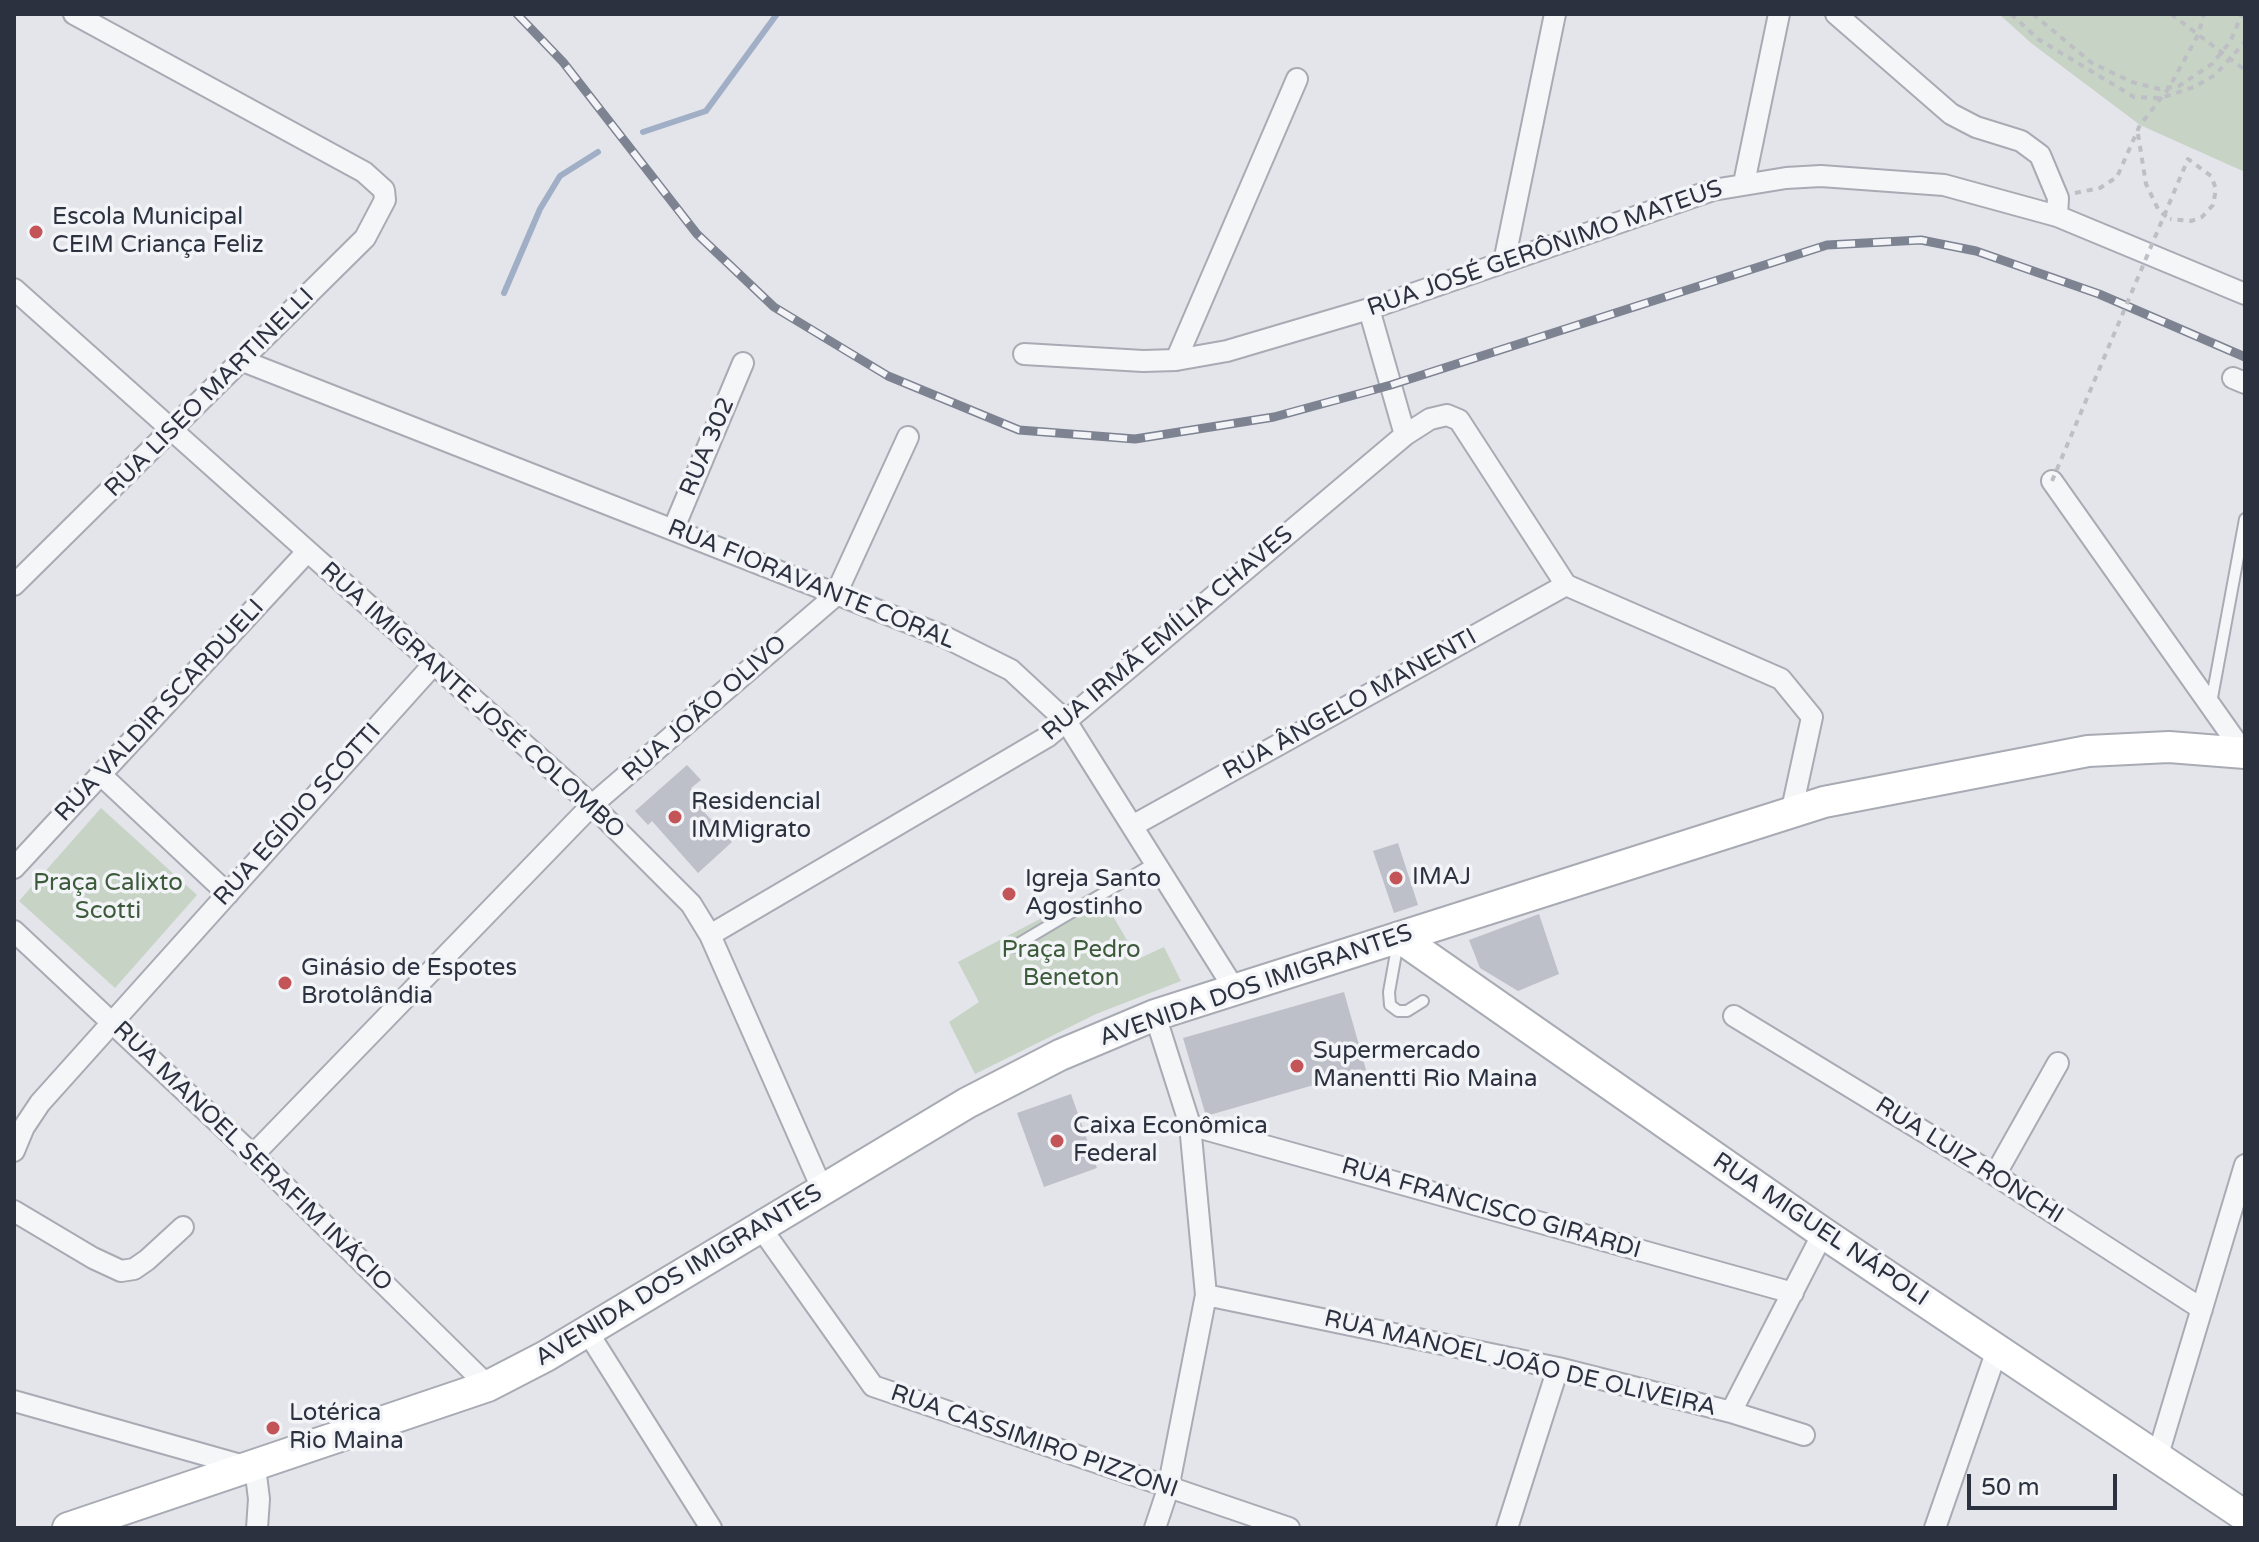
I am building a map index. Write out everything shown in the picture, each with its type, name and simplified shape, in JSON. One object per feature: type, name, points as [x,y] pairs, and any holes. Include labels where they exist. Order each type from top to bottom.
[{"type":"street","name":"RUA LISEO MARTINELLI","points":[[14,585],[365,238],[383,211],[384,190],[364,172],[74,14]]},
{"type":"street","points":[[1504,262],[1555,14]]},
{"type":"street","points":[[1744,183],[1779,14]]},
{"type":"street","points":[[1836,14],[1951,114],[1976,127],[2021,141],[2040,155],[2058,207]]},
{"type":"street","points":[[1176,360],[1297,79]]},
{"type":"street","name":"RUA JOSÉ GERÔNIMO MATEUS","points":[[1024,354],[1176,360],[1273,339],[1713,190],[1744,183],[1821,176],[1944,185],[2058,207],[2244,292]]},
{"type":"street","name":"RUA IMIGRANTE JOSÉ COLOMBO","points":[[14,289],[55,323],[171,433],[592,805],[691,904],[710,935],[823,1191]]},
{"type":"street","points":[[1369,309],[1405,435]]},
{"type":"street","name":"RUA FIORAVANTE CORAL","points":[[243,361],[943,636],[1011,670],[1066,721],[1235,990]]},
{"type":"street","name":"RUA 302","points":[[673,530],[743,363]]},
{"type":"street","name":"RUA IRMÃ EMÍLIA CHAVES","points":[[710,935],[1047,737],[1405,435],[1430,419],[1447,415],[1459,420],[1566,585]]},
{"type":"street","name":"RUA JOÃO OLIVO","points":[[253,1155],[592,805],[835,596],[908,437]]},
{"type":"street","points":[[2052,481],[2245,753]]},
{"type":"street","name":"RUA VALDIR SCARDUELI","points":[[14,868],[306,553]]},
{"type":"street","points":[[1566,585],[1781,679],[1812,717],[1792,809]]},
{"type":"street","name":"RUA ÂNGELO MANENTI","points":[[1134,825],[1566,585]]},
{"type":"street","name":"RUA EGÍDIO SCOTTI","points":[[14,1151],[40,1103],[433,665]]},
{"type":"street","name":"AVENIDA DOS IMIGRANTES","points":[[68,1528],[253,1468],[488,1386],[587,1331],[1014,1077],[1155,1015],[1792,809],[2088,751],[2169,747],[2245,753]]},
{"type":"street","points":[[101,775],[228,894]]},
{"type":"street","name":"RUA MANOEL SERAFIM INÁCIO","points":[[14,931],[253,1155],[488,1386]]},
{"type":"street","name":"RUA MIGUEL NÁPOLI","points":[[1399,937],[1823,1233],[2244,1513]]},
{"type":"street","points":[[1155,1015],[1190,1125],[1206,1295],[1168,1489],[1155,1528]]},
{"type":"street","name":"RUA LUIZ RONCHI","points":[[1734,1016],[1995,1175],[2202,1309]]},
{"type":"street","points":[[1995,1175],[2058,1063]]},
{"type":"street","name":"RUA FRANCISCO GIRARDI","points":[[1190,1125],[1793,1293]]},
{"type":"street","points":[[2157,1458],[2245,1165]]},
{"type":"street","points":[[14,1211],[121,1271],[134,1269],[147,1260],[183,1227]]},
{"type":"street","name":"RUA CASSIMIRO PIZZONI","points":[[761,1228],[873,1386],[1289,1528]]},
{"type":"street","name":"RUA MANOEL JOÃO DE OLIVEIRA","points":[[1206,1295],[1558,1368],[1731,1412],[1823,1233]]},
{"type":"street","points":[[587,1331],[711,1528]]},
{"type":"street","points":[[1935,1528],[1997,1350]]},
{"type":"street","points":[[1507,1528],[1558,1368]]},
{"type":"street","points":[[14,1401],[253,1468],[259,1499],[257,1528]]},
{"type":"street","points":[[1731,1412],[1804,1435]]},
{"type":"lane","points":[[2211,705],[2240,576],[2245,519]]},
{"type":"lane","points":[[1013,947],[1156,862]]},
{"type":"lane","points":[[1399,937],[1389,992],[1390,1005],[1398,1011],[1407,1011],[1423,1001]]},
{"type":"path","points":[[2011,14],[2038,39],[2134,97],[2161,98],[2194,87],[2232,60],[2245,42]]},
{"type":"path","points":[[2033,14],[2092,63],[2132,82],[2169,88],[2200,73],[2222,53],[2242,14]]},
{"type":"path","points":[[2171,14],[2245,70]]},
{"type":"path","points":[[2058,207],[2117,177],[2137,131],[2169,88],[2198,35],[2204,14]]},
{"type":"path","points":[[2052,481],[2188,159],[2211,176],[2216,189],[2213,205],[2202,217],[2191,221],[2170,219],[2159,211],[2146,184],[2137,131]]},
{"type":"green space","points":[[1999,14],[2245,14],[2245,172],[2140,125],[2031,43]]},
{"type":"green space","name":"Praça Calixto Scotti","points":[[101,808],[197,895],[115,988],[19,901]]},
{"type":"green space","name":"Praça Pedro Beneton","points":[[1097,889],[1138,959],[1164,947],[1181,981],[1096,1014],[975,1074],[949,1022],[979,1002],[958,962]]},
{"type":"building","name":"Residencial IMMigrato","points":[[687,765],[701,780],[691,788],[710,809],[705,813],[732,842],[698,873],[652,821],[648,825],[635,811]]},
{"type":"building","name":"IMAJ","points":[[1398,843],[1418,905],[1394,913],[1373,851]]},
{"type":"building","points":[[1539,914],[1559,974],[1518,991],[1480,968],[1469,940]]},
{"type":"building","points":[[1344,992],[1366,1070],[1206,1116],[1183,1038]]},
{"type":"building","name":"Caixa Econômica Federal","points":[[1071,1094],[1097,1168],[1044,1187],[1017,1113]]},
{"type":"waterway","points":[[643,132],[706,111],[777,14]]},
{"type":"waterway","points":[[504,293],[540,209],[560,176],[598,152]]},
{"type":"railway","points":[[517,14],[563,62],[697,234],[774,307],[888,376],[1019,430],[1135,439],[1274,417],[1391,385],[1827,245],[1921,240],[1976,251],[2099,294],[2245,357]]},
{"type":"place","name":"Escola Municipal CEIM Criança Feliz","points":[[36,232]]},
{"type":"place","name":"Residencial IMMigrato","points":[[675,817]]},
{"type":"place","name":"IMAJ","points":[[1396,878]]},
{"type":"place","name":"Igreja Santo Agostinho","points":[[1009,894]]},
{"type":"place","name":"Ginásio de Espotes Brotolândia","points":[[285,983]]},
{"type":"place","name":"Supermercado Manentti Rio Maina","points":[[1297,1066]]},
{"type":"place","name":"Caixa Econômica Federal","points":[[1057,1141]]},
{"type":"place","name":"Lotérica Rio Maina","points":[[273,1428]]}]
